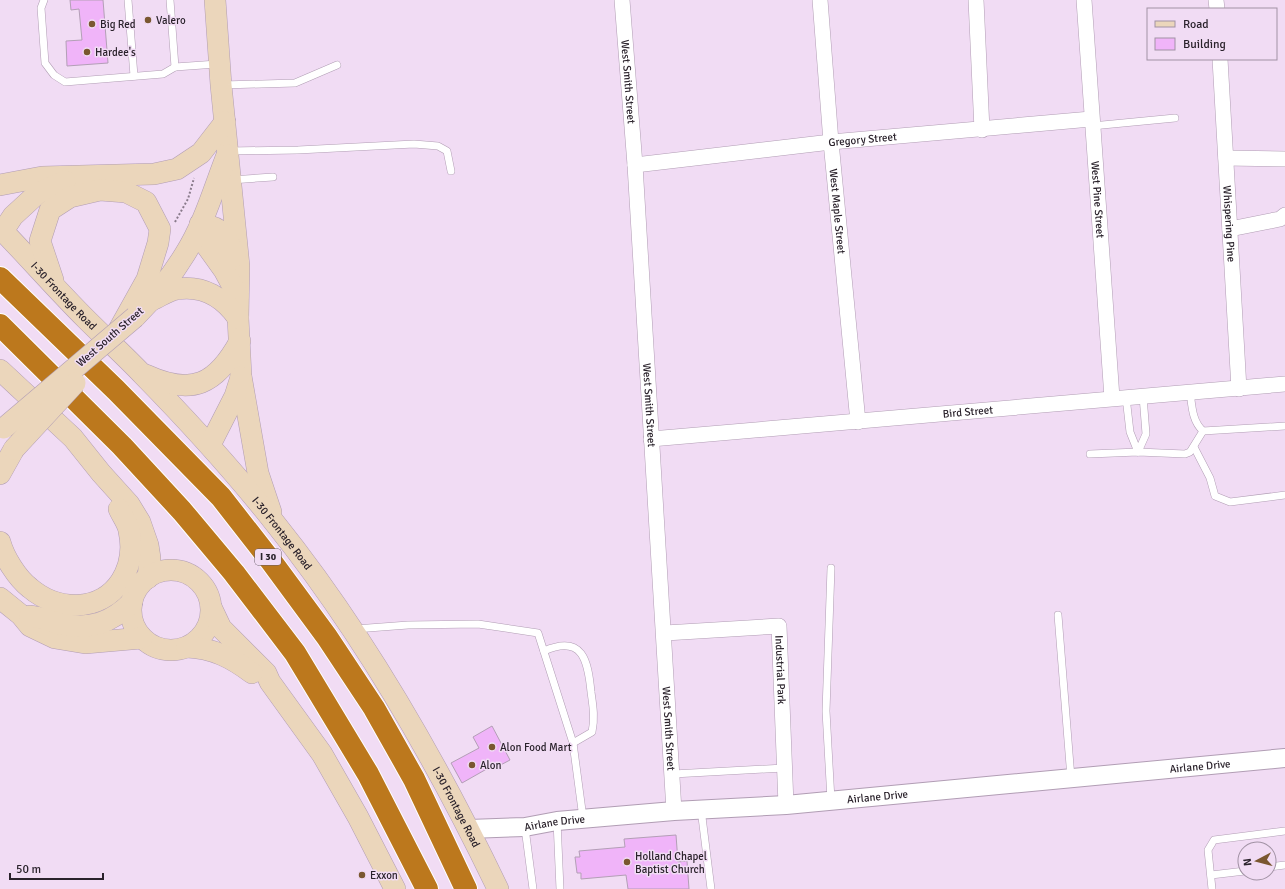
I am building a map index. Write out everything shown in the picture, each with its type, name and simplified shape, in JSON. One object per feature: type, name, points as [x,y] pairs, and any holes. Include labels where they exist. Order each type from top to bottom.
[{"type":"highway","name":"I 30","points":[[0,278],[116,390],[222,497],[271,561],[327,637],[374,708],[414,779],[466,889]]},
{"type":"highway","points":[[0,325],[122,446],[182,511],[234,573],[295,653],[368,774],[427,889]]},
{"type":"main road","name":"West South Street","points":[[215,0],[220,85],[239,266],[241,376],[258,473],[275,522]]},
{"type":"main road","points":[[0,185],[42,177],[154,174],[177,169],[201,153],[225,122]]},
{"type":"main road","name":"West South Street","points":[[2,430],[118,332],[151,301],[186,254],[200,224],[228,153]]},
{"type":"main road","points":[[2,230],[13,216],[38,193],[74,176]]},
{"type":"main road","points":[[54,285],[40,241],[50,210],[70,197],[100,190],[126,192],[146,202],[160,229],[158,243],[147,279],[118,332]]},
{"type":"main road","name":"West South Street","points":[[200,224],[206,245],[224,270],[239,309]]},
{"type":"main road","points":[[200,224],[214,226],[227,238],[239,266]]},
{"type":"main road","name":"I-30 Frontage Road","points":[[2,230],[85,319],[142,373],[210,445],[275,522],[378,668],[431,758],[469,829],[498,889]]},
{"type":"main road","points":[[151,301],[176,289],[197,289],[218,297],[230,306],[239,309]]},
{"type":"main road","points":[[142,373],[164,383],[174,385],[196,384],[217,374],[231,358],[240,341]]},
{"type":"main road","points":[[0,474],[14,448],[78,380],[86,369],[91,354]]},
{"type":"main road","points":[[0,370],[73,438],[101,473],[129,504],[144,532],[150,558],[148,578]]},
{"type":"main road","name":"West South Street","points":[[210,445],[235,396],[241,376]]},
{"type":"main road","points":[[0,542],[15,571],[29,588],[50,600],[73,606],[90,604],[103,599],[115,589],[128,570],[132,552],[129,529],[118,507],[114,486]]},
{"type":"main road","points":[[270,682],[258,678],[235,660],[208,648],[187,647],[173,650],[159,648],[142,638],[133,621],[132,602],[135,592],[148,578],[165,570],[184,572],[197,579],[206,590],[220,628],[266,674],[270,682],[322,754],[358,817],[395,889]]},
{"type":"main road","points":[[0,598],[21,615],[30,626],[56,638],[85,643],[142,638]]},
{"type":"main road","points":[[21,615],[62,624],[87,626],[101,624],[123,611],[132,602]]},
{"type":"main road","points":[[187,647],[195,642],[205,632],[211,618],[212,609]]},
{"type":"street","name":"West Smith Street","points":[[622,0],[635,165],[674,811]]},
{"type":"street","name":"West Maple Street","points":[[820,0],[831,142],[858,422]]},
{"type":"street","points":[[976,0],[982,130]]},
{"type":"street","name":"West Pine Street","points":[[1084,0],[1092,122],[1119,398]]},
{"type":"street","name":"Whispering Pine","points":[[1220,60],[1240,389]]},
{"type":"street","name":"Gregory Street","points":[[635,165],[831,142],[1092,122]]},
{"type":"street","points":[[1226,158],[1285,159]]},
{"type":"street","points":[[1230,229],[1280,219],[1285,215]]},
{"type":"street","name":"Bird Street","points":[[651,439],[1285,384]]},
{"type":"street","name":"Industrial Park","points":[[664,633],[779,626],[786,804]]},
{"type":"street","name":"Airlane Drive","points":[[469,829],[525,827],[557,821],[674,811],[786,804],[1285,758]]},
{"type":"lane","points":[[44,0],[41,8],[45,63],[54,75],[65,82],[163,74],[174,67],[219,64]]},
{"type":"lane","points":[[128,0],[134,76]]},
{"type":"lane","points":[[170,0],[174,67]]},
{"type":"lane","points":[[220,85],[295,83],[337,65]]},
{"type":"lane","points":[[1092,122],[1175,118]]},
{"type":"lane","points":[[228,153],[414,144],[438,146],[447,151],[452,171]]},
{"type":"lane","points":[[231,180],[273,177]]},
{"type":"lane","points":[[1190,392],[1194,418],[1197,426],[1202,431],[1285,426]]},
{"type":"lane","points":[[1138,452],[1146,434],[1143,396]]},
{"type":"lane","points":[[1119,398],[1138,452]]},
{"type":"lane","points":[[1090,454],[1138,452],[1185,454],[1190,452],[1194,447],[1202,431]]},
{"type":"lane","points":[[1194,447],[1210,478],[1215,496],[1230,502],[1285,495]]},
{"type":"lane","points":[[831,568],[826,711],[831,800]]},
{"type":"lane","points":[[1058,615],[1071,778]]},
{"type":"lane","points":[[352,630],[408,625],[478,624],[538,633],[573,743],[583,819]]},
{"type":"lane","points":[[544,651],[554,647],[574,647],[584,656],[588,666],[594,720],[592,732],[573,743]]},
{"type":"lane","points":[[672,774],[784,768]]},
{"type":"lane","points":[[701,809],[711,889]]},
{"type":"lane","points":[[557,821],[560,889]]},
{"type":"lane","points":[[525,827],[534,889]]},
{"type":"lane","points":[[1212,889],[1208,850],[1214,840],[1285,831]]},
{"type":"lane","points":[[1210,876],[1237,872]]},
{"type":"path","points":[[176,227],[175,223],[188,199],[195,171]]},
{"type":"building","points":[[70,0],[103,0],[108,63],[67,66],[66,41],[82,40],[79,9],[71,10]]},
{"type":"building","points":[[492,726],[510,760],[493,769],[492,766],[462,783],[451,763],[479,748],[473,737]]},
{"type":"building","name":"Holland Chapel Baptist Church","points":[[676,835],[678,862],[687,861],[689,889],[628,889],[626,875],[581,879],[581,873],[577,873],[575,857],[580,857],[579,851],[625,847],[624,839]]},
{"type":"place","name":"Valero","points":[[148,20]]},
{"type":"place","name":"Big Red","points":[[92,24]]},
{"type":"place","name":"Hardee's","points":[[87,52]]},
{"type":"place","name":"Alon Food Mart","points":[[492,747]]},
{"type":"place","name":"Alon","points":[[472,765]]},
{"type":"place","name":"Holland Chapel Baptist Church","points":[[627,862]]},
{"type":"place","name":"Exxon","points":[[362,875]]}]
